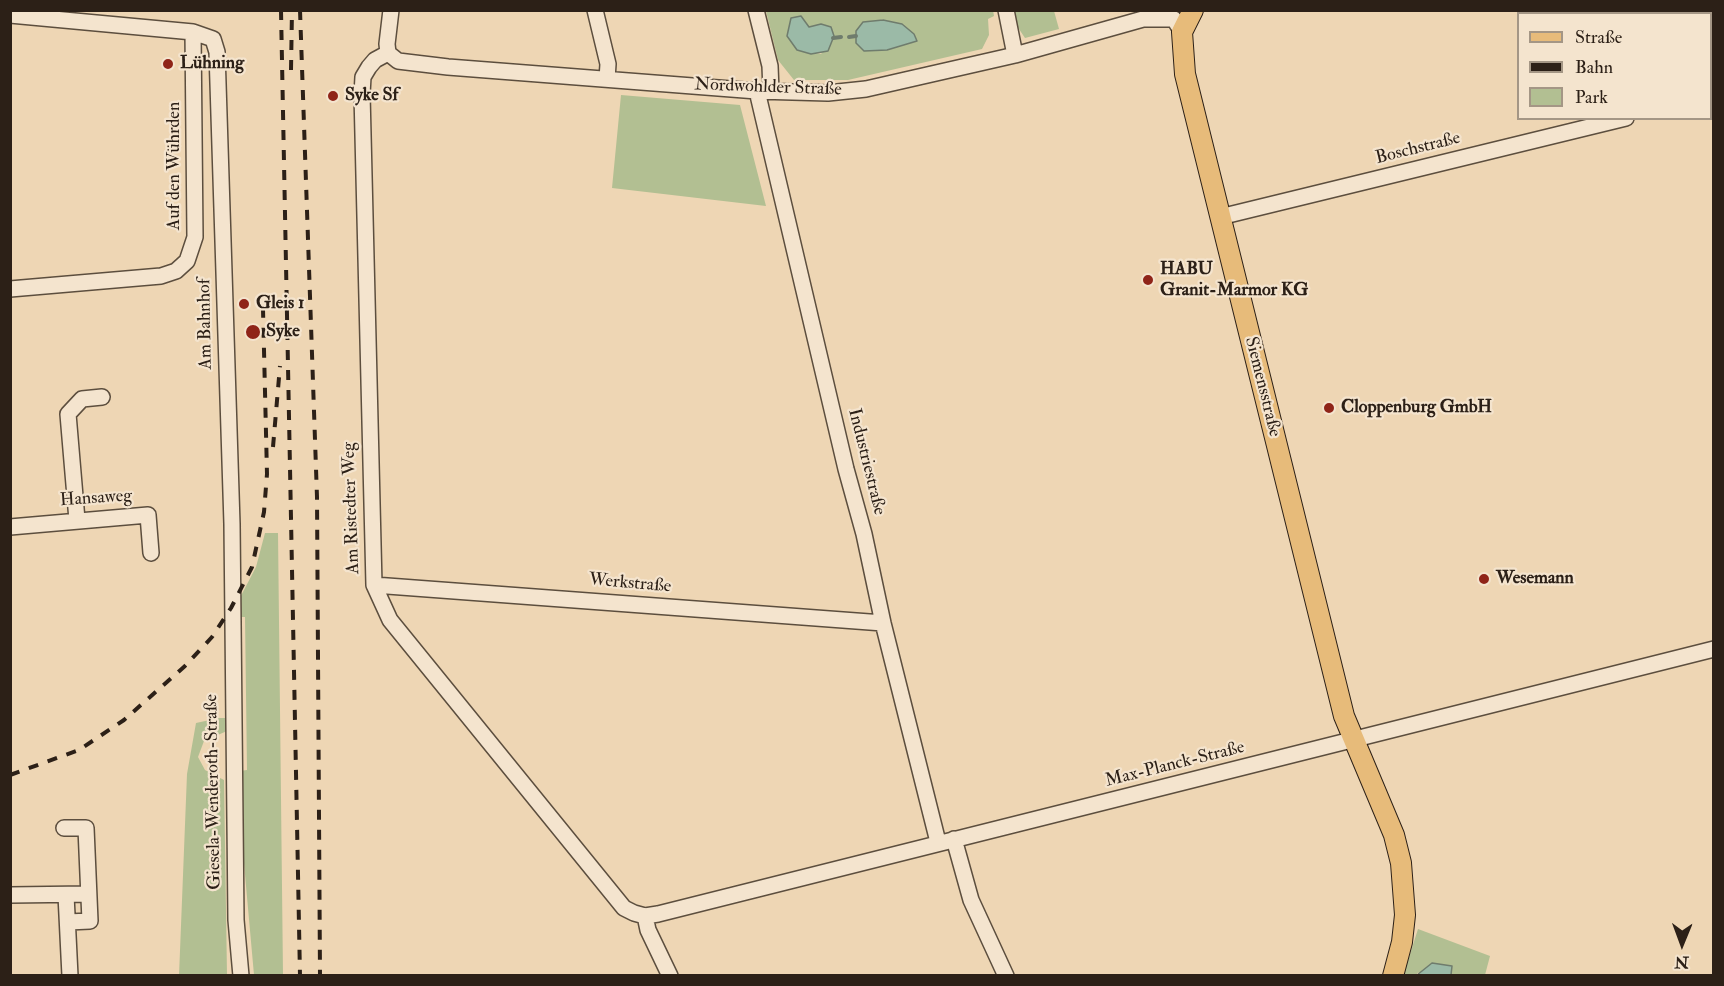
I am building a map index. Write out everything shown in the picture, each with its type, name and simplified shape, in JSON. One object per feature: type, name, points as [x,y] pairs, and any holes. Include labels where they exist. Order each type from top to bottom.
[{"type":"main road","points":[[1182,32],[1193,10]]},
{"type":"main road","name":"Siemensstraße","points":[[1182,32],[1185,74],[1344,716],[1352,741],[1394,835],[1401,862],[1405,915],[1402,942],[1393,975]]},
{"type":"street","points":[[388,53],[391,10]]},
{"type":"street","points":[[595,10],[608,63],[607,79]]},
{"type":"street","name":"Industriestraße","points":[[756,10],[770,66],[764,91],[883,623],[938,842]]},
{"type":"street","points":[[1006,10],[1016,55]]},
{"type":"street","points":[[10,15],[138,18],[193,32]]},
{"type":"street","name":"Nordwohlder Straße","points":[[388,53],[398,61],[448,67],[764,91],[828,93],[866,89],[1016,55],[1143,19],[1174,19],[1182,32]]},
{"type":"street","name":"Am Bahnhof","points":[[193,32],[213,39],[217,52],[227,405],[230,424],[231,608]]},
{"type":"street","name":"Auf den Wührden","points":[[10,289],[161,276],[176,271],[187,261],[195,237],[193,32]]},
{"type":"street","name":"Am Ristedter Weg","points":[[388,53],[375,60],[369,67],[363,77],[362,94],[374,585],[390,620],[542,809],[624,908],[645,916]]},
{"type":"street","name":"Boschstraße","points":[[1220,217],[1618,120]]},
{"type":"street","points":[[77,519],[68,414],[82,399],[102,397]]},
{"type":"street","name":"Hansaweg","points":[[10,527],[77,519],[148,515],[151,553]]},
{"type":"street","name":"Werkstraße","points":[[374,585],[883,623]]},
{"type":"street","name":"Giesela-Wenderoth-Straße","points":[[231,608],[236,920],[241,975]]},
{"type":"street","name":"Max-Planck-Straße","points":[[645,916],[1713,649]]},
{"type":"street","points":[[64,828],[86,828],[90,921],[68,922]]},
{"type":"street","points":[[954,839],[971,900],[1006,975]]},
{"type":"street","points":[[10,896],[88,894]]},
{"type":"street","points":[[66,895],[70,975]]},
{"type":"street","points":[[645,916],[648,930],[670,975]]},
{"type":"green space","points":[[993,10],[994,16],[988,19],[989,35],[982,49],[848,80],[794,80],[778,60],[766,11]],"holes":[[[883,20],[902,24],[917,41],[887,50],[863,22]],[[821,24],[831,27],[834,36],[821,54],[797,50]]]},
{"type":"green space","points":[[1011,11],[1054,11],[1059,29],[1025,38],[1013,20]]},
{"type":"green space","points":[[621,95],[740,105],[766,206],[612,188]]},
{"type":"green space","points":[[265,533],[278,533],[283,975],[254,975],[241,830],[240,771],[247,770],[245,617],[236,617],[233,611],[256,567]]},
{"type":"green space","points":[[227,718],[227,731],[204,741],[198,757],[205,770],[224,780],[227,975],[179,976],[187,774],[196,723]]},
{"type":"green space","points":[[1418,929],[1490,956],[1485,975],[1451,975],[1452,966],[1417,973],[1417,975],[1403,976]]},
{"type":"shaded area","points":[[801,16],[809,27],[821,24],[831,27],[834,36],[828,51],[811,54],[797,50],[787,36],[791,18]]},
{"type":"shaded area","points":[[883,20],[902,24],[914,34],[917,41],[887,50],[864,51],[856,43],[856,31],[863,22]]},
{"type":"shaded area","points":[[1432,963],[1452,966],[1451,975],[1417,975]]},
{"type":"waterway","points":[[849,37],[856,36]]},
{"type":"waterway","points":[[833,38],[841,37]]},
{"type":"railway","points":[[281,10],[300,976]]},
{"type":"railway","points":[[291,70],[292,10]]},
{"type":"railway","points":[[300,10],[317,497],[320,976]]},
{"type":"railway","points":[[10,775],[79,750],[124,720],[185,666],[212,637],[231,608],[252,567],[264,512],[267,474],[263,309]]},
{"type":"railway","points":[[273,447],[280,366]]},
{"type":"place","name":"Lühning","points":[[168,64]]},
{"type":"place","name":"Syke Sf","points":[[333,96]]},
{"type":"place","name":"HABU Granit-Marmor KG","points":[[1148,280]]},
{"type":"place","name":"Gleis 1","points":[[244,304]]},
{"type":"place","name":"Syke","points":[[253,332]]},
{"type":"place","name":"Cloppenburg GmbH","points":[[1329,408]]},
{"type":"place","name":"Wesemann","points":[[1484,579]]}]
